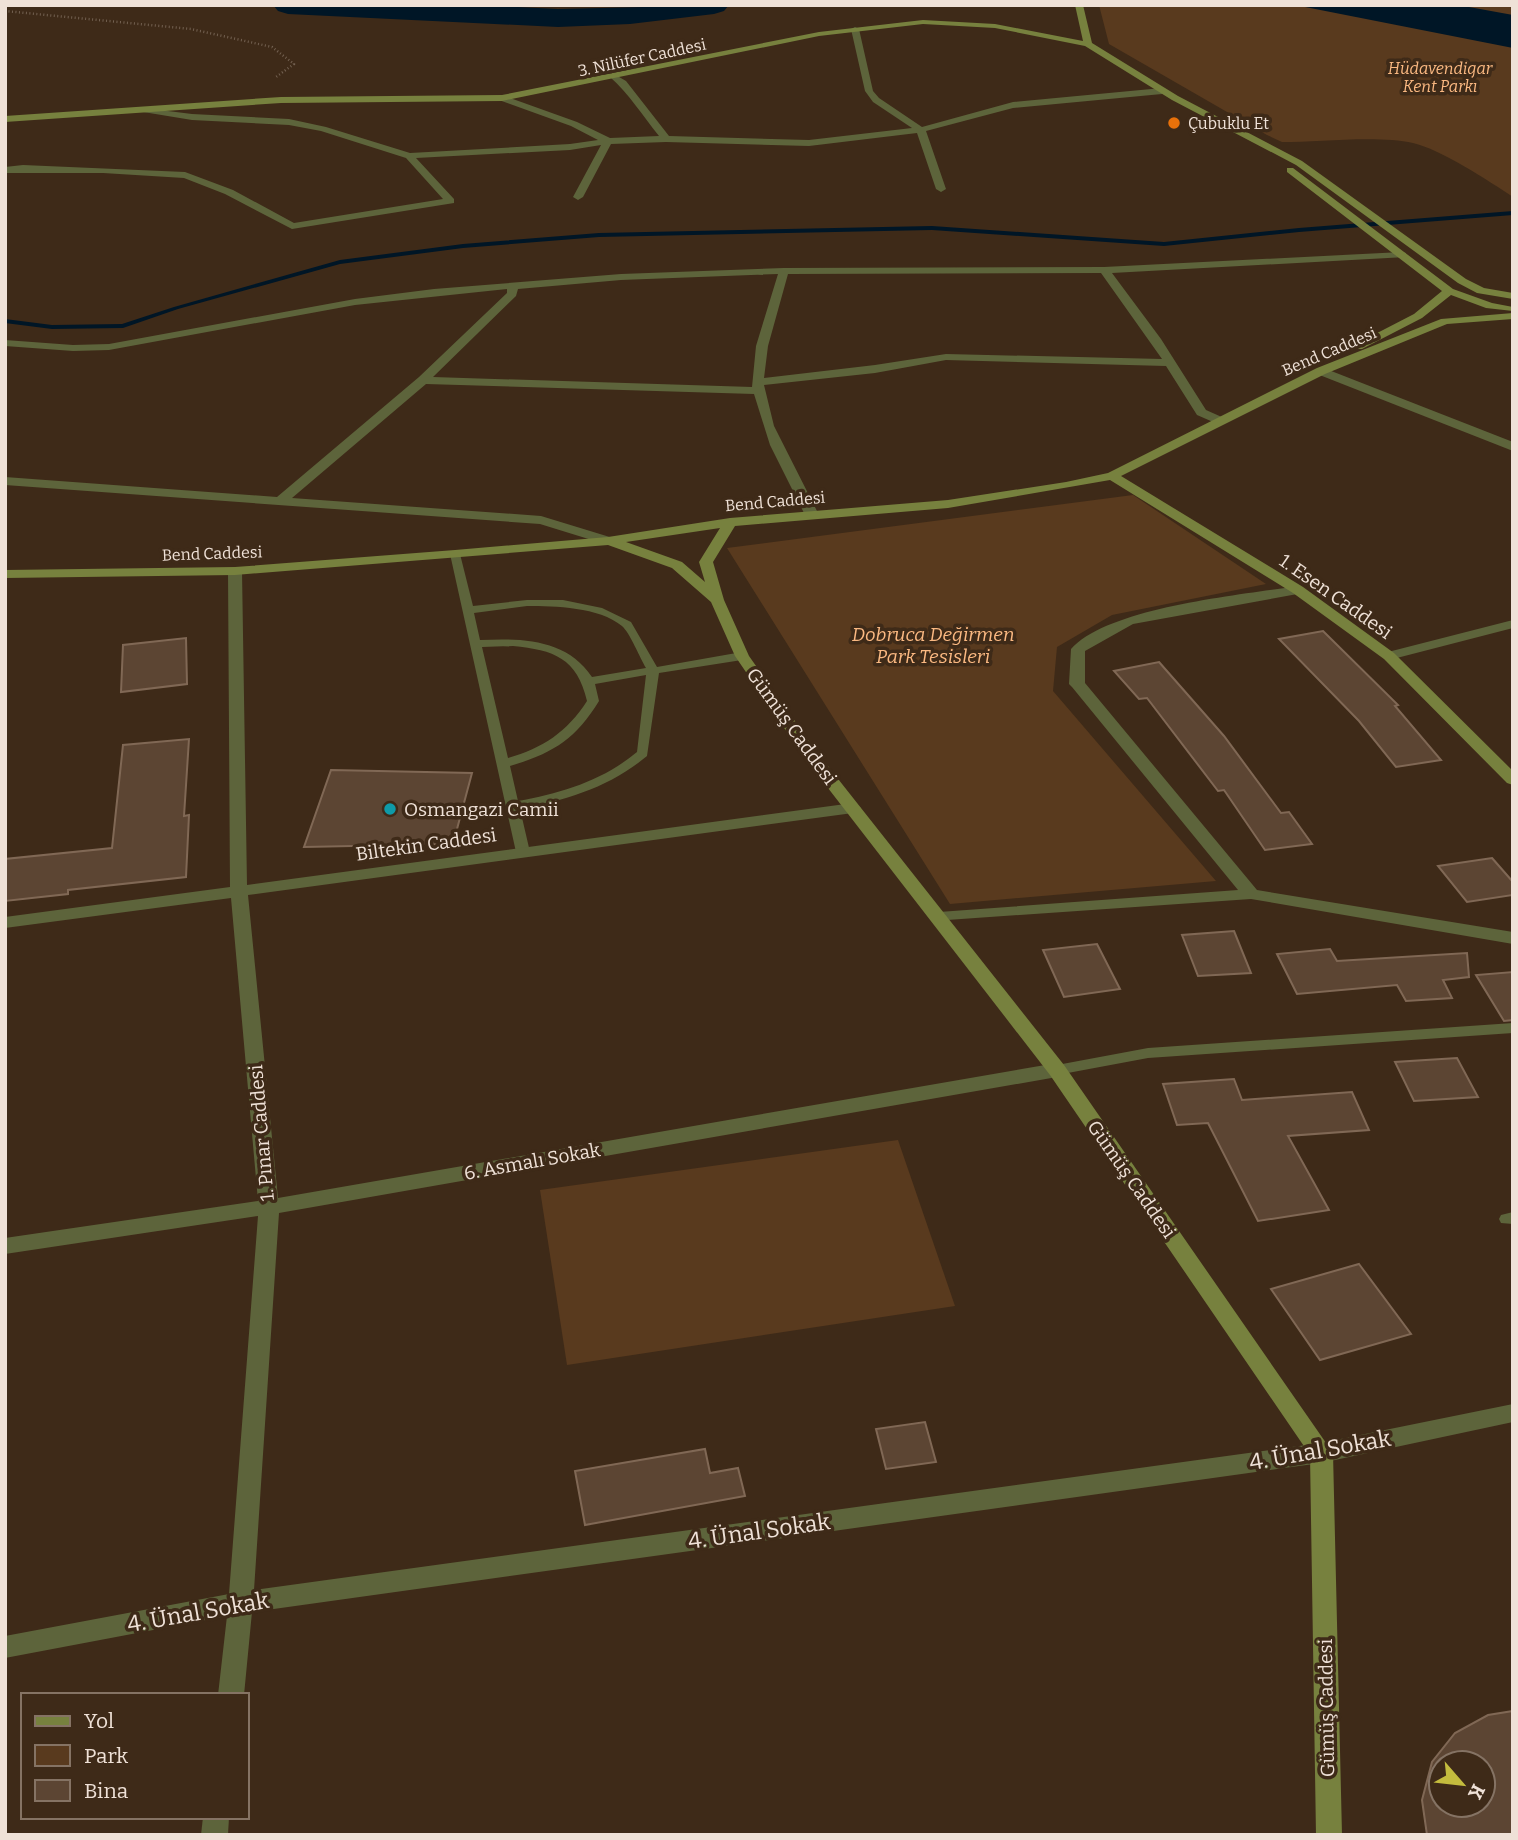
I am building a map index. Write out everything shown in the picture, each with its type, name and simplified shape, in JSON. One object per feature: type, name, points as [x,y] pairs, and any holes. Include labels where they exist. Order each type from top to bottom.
[{"type":"main road","points":[[1079,5],[1088,44]]},
{"type":"main road","name":"3. Nilüfer Caddesi","points":[[5,119],[246,103],[502,98],[855,29],[954,22],[995,26],[1088,44],[1162,91],[1255,141]]},
{"type":"main road","points":[[1255,141],[1298,163],[1462,281],[1481,291],[1509,296]]},
{"type":"main road","points":[[1255,141],[1323,197],[1449,291],[1513,310]]},
{"type":"main road","points":[[1445,321],[1462,309],[1467,297],[1462,281]]},
{"type":"main road","points":[[1439,302],[1449,291]]},
{"type":"main road","points":[[1321,371],[1350,351],[1439,302],[1467,297],[1509,296]]},
{"type":"main road","name":"Bend Caddesi","points":[[5,575],[235,571],[455,554],[608,541],[730,522],[948,504],[1066,486],[1112,476],[1321,371],[1445,321],[1513,316]]},
{"type":"main road","name":"1. Esen Caddesi","points":[[1112,476],[1298,590],[1389,656],[1513,780]]},
{"type":"main road","name":"Gümüş Caddesi","points":[[730,522],[706,562],[717,600],[742,656],[810,754],[1057,1070],[1321,1453],[1329,1835]]},
{"type":"main road","points":[[608,541],[677,565],[717,600]]},
{"type":"street","points":[[855,29],[869,91],[876,100],[921,130],[941,189]]},
{"type":"street","points":[[614,77],[623,83],[666,139]]},
{"type":"street","points":[[136,110],[192,117],[289,122],[323,129],[409,156],[666,139],[809,143],[921,130],[1013,105],[1162,91]]},
{"type":"street","points":[[502,98],[574,124],[608,141]]},
{"type":"street","points":[[578,197],[608,141]]},
{"type":"street","points":[[5,170],[23,167],[185,175],[229,192],[292,226],[450,201],[409,156]]},
{"type":"street","points":[[5,343],[81,349],[130,345],[355,302],[621,277],[784,271],[1104,270],[1402,255]]},
{"type":"street","points":[[1104,270],[1201,412],[1220,421]]},
{"type":"street","points":[[784,271],[760,356],[758,387],[767,423],[812,515]]},
{"type":"street","points":[[280,501],[423,380],[512,294],[513,286]]},
{"type":"street","points":[[423,380],[758,387],[783,381],[967,356],[1170,363]]},
{"type":"street","points":[[1321,371],[1513,447]]},
{"type":"street","points":[[5,481],[541,520],[608,541]]},
{"type":"street","name":"1. Pınar Caddesi","points":[[230,1693],[241,1603],[268,1207],[239,891],[235,571]]},
{"type":"street","points":[[1251,894],[1077,684],[1078,649],[1128,621],[1298,590]]},
{"type":"street","points":[[1389,656],[1513,624]]},
{"type":"street","name":"Biltekin Caddesi","points":[[5,923],[853,808]]},
{"type":"street","points":[[939,917],[1251,894],[1513,938]]},
{"type":"street","name":"6. Asmalı Sokak","points":[[5,1246],[268,1207],[1057,1070]]},
{"type":"street","name":"4. Ünal Sokak","points":[[5,1647],[241,1603],[1321,1453],[1513,1413]]},
{"type":"lane","points":[[455,554],[523,852]]},
{"type":"lane","points":[[467,610],[545,603],[598,610],[627,624],[653,671],[643,753],[628,766],[594,786],[560,797],[513,806]]},
{"type":"lane","points":[[475,644],[518,642],[547,648],[572,659],[591,681],[593,701],[576,726],[542,752],[503,764]]},
{"type":"lane","points":[[591,681],[742,656]]},
{"type":"lane","points":[[1057,1070],[1148,1053],[1513,1028]]},
{"type":"path","points":[[5,11],[191,29],[272,47],[294,64],[246,103]]},
{"type":"green space","name":"Hüdavendigar Kent Parkı","points":[[1099,5],[1513,5],[1513,197],[1478,174],[1413,143],[1366,139],[1282,142],[1109,44]]},
{"type":"green space","name":"Dobruca Değirmen Park Tesisleri","points":[[1133,495],[1266,584],[1112,615],[1057,647],[1053,691],[1216,881],[950,904],[727,548]]},
{"type":"green space","points":[[898,1140],[955,1306],[567,1365],[540,1190]]},
{"type":"water","points":[[1295,5],[1458,5],[1513,15],[1513,48]]},
{"type":"building","points":[[1323,631],[1398,705],[1395,706],[1441,760],[1396,767],[1359,721],[1279,639]]},
{"type":"building","points":[[186,638],[187,684],[121,692],[123,645]]},
{"type":"building","points":[[1159,662],[1224,736],[1281,813],[1289,812],[1312,844],[1265,850],[1224,790],[1218,791],[1147,698],[1139,699],[1114,671]]},
{"type":"building","points":[[189,739],[184,816],[189,815],[186,877],[68,890],[68,894],[5,901],[5,859],[112,848],[123,745]]},
{"type":"building","name":"Osmangazi Camii","points":[[331,770],[472,773],[453,844],[304,847]]},
{"type":"building","points":[[1492,858],[1513,882],[1513,895],[1467,902],[1438,866]]},
{"type":"building","points":[[1234,931],[1251,973],[1198,976],[1182,935]]},
{"type":"building","points":[[1097,944],[1120,989],[1064,997],[1043,950]]},
{"type":"building","points":[[1330,949],[1337,961],[1467,953],[1469,977],[1443,980],[1452,998],[1406,1001],[1397,985],[1297,994],[1277,954]]},
{"type":"building","points":[[1513,972],[1513,1020],[1504,1021],[1476,975]]},
{"type":"building","points":[[1457,1058],[1478,1097],[1414,1101],[1395,1062]]},
{"type":"building","points":[[1234,1079],[1242,1100],[1352,1092],[1369,1130],[1288,1136],[1329,1210],[1258,1221],[1208,1123],[1177,1125],[1163,1084]]},
{"type":"building","points":[[1359,1264],[1411,1334],[1320,1360],[1271,1289]]},
{"type":"building","points":[[925,1422],[936,1462],[886,1469],[876,1429]]},
{"type":"building","points":[[705,1449],[710,1473],[738,1468],[745,1496],[585,1525],[575,1471]]},
{"type":"building","points":[[1513,1711],[1513,1835],[1427,1835],[1422,1800],[1427,1781],[1427,1819],[1497,1819],[1497,1749],[1442,1749],[1455,1733],[1488,1715]]},
{"type":"waterway","points":[[288,5],[558,18],[630,15],[714,5]]},
{"type":"waterway","points":[[5,321],[52,327],[123,326],[176,308],[340,262],[463,246],[599,235],[932,228],[1164,244],[1513,213]]},
{"type":"place","name":"Çubuklu Et","points":[[1174,123]]},
{"type":"place","name":"Osmangazi Camii","points":[[390,809]]}]
